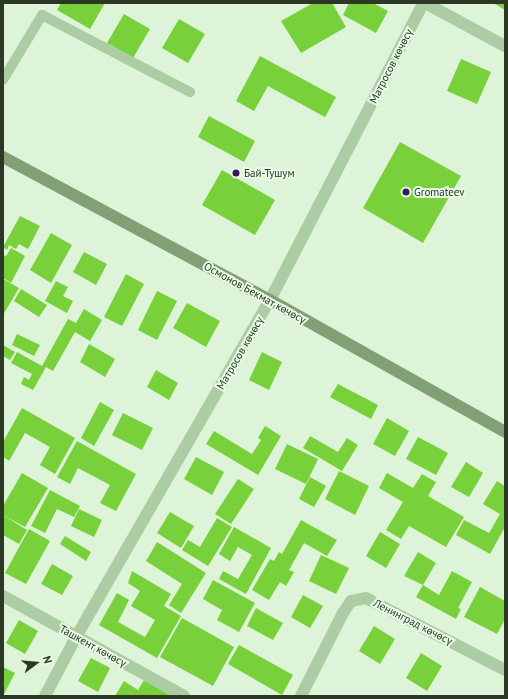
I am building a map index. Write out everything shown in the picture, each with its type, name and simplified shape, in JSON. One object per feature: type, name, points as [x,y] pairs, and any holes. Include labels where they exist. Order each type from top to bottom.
[{"type":"main road","name":"Осмонов Бекмат көчөсү","points":[[3,157],[270,300],[505,432]]},
{"type":"street","points":[[424,3],[505,46]]},
{"type":"street","name":"Матросов көчөсү","points":[[45,696],[76,637],[270,300],[424,3]]},
{"type":"street","name":"Ташкент көчөсү","points":[[3,596],[184,696]]},
{"type":"street","name":"Ленинград көчөсү","points":[[301,696],[351,600],[366,598],[505,670]]},
{"type":"lane","points":[[3,80],[42,15],[190,92]]},
{"type":"building","points":[[61,3],[105,3],[90,29],[57,10]]},
{"type":"building","points":[[313,3],[332,3],[346,27],[301,53],[281,21]]},
{"type":"building","points":[[349,3],[373,3],[388,11],[376,33],[343,15]]},
{"type":"building","points":[[493,3],[505,3],[505,10]]},
{"type":"building","points":[[124,14],[150,29],[133,58],[107,43]]},
{"type":"building","points":[[179,19],[205,34],[188,63],[162,48]]},
{"type":"building","points":[[260,56],[336,97],[325,117],[268,86],[254,111],[236,101]]},
{"type":"building","points":[[461,59],[491,72],[477,104],[447,91]]},
{"type":"building","points":[[209,116],[255,141],[244,162],[198,137]]},
{"type":"building","points":[[400,142],[461,176],[423,243],[363,208]]},
{"type":"building","points":[[222,170],[275,200],[255,235],[202,205]]},
{"type":"building","points":[[20,216],[40,226],[28,249],[19,244],[16,249],[9,245],[7,250],[3,247]]},
{"type":"building","points":[[51,233],[72,245],[51,283],[30,270]]},
{"type":"building","points":[[11,248],[25,256],[11,283],[3,278],[3,255],[6,256]]},
{"type":"building","points":[[84,252],[107,264],[96,285],[73,272]]},
{"type":"building","points":[[126,274],[144,284],[122,326],[104,317]]},
{"type":"building","points":[[3,279],[19,288],[3,315]]},
{"type":"building","points":[[56,281],[68,287],[63,296],[73,301],[67,313],[45,301]]},
{"type":"building","points":[[21,289],[47,305],[39,317],[14,301]]},
{"type":"building","points":[[157,291],[177,301],[157,340],[138,330]]},
{"type":"building","points":[[187,303],[220,321],[206,347],[173,328]]},
{"type":"building","points":[[84,309],[102,320],[90,341],[75,332],[53,371],[46,367],[33,390],[21,384],[24,377],[29,380],[32,374],[11,363],[17,352],[42,366],[68,319],[76,323]]},
{"type":"building","points":[[17,334],[40,345],[34,356],[12,345]]},
{"type":"building","points":[[89,344],[115,359],[105,377],[80,362]]},
{"type":"building","points":[[3,345],[15,352],[10,360],[3,356]]},
{"type":"building","points":[[262,352],[282,362],[269,390],[249,380]]},
{"type":"building","points":[[156,370],[178,383],[169,400],[147,387]]},
{"type":"building","points":[[338,384],[378,405],[371,419],[330,397]]},
{"type":"building","points":[[100,402],[114,410],[94,446],[81,438]]},
{"type":"building","points":[[22,408],[75,438],[55,474],[40,465],[50,447],[25,433],[9,461],[3,457],[3,442]]},
{"type":"building","points":[[123,413],[153,428],[142,450],[112,435]]},
{"type":"building","points":[[387,418],[409,431],[395,456],[373,444]]},
{"type":"building","points":[[265,426],[281,436],[258,475],[206,444],[214,431],[252,454],[261,440],[258,438]]},
{"type":"building","points":[[310,436],[338,452],[347,438],[358,445],[342,471],[303,448]]},
{"type":"building","points":[[418,437],[448,453],[436,475],[406,459]]},
{"type":"building","points":[[77,441],[136,474],[116,511],[100,503],[110,485],[78,468],[70,484],[57,477]]},
{"type":"building","points":[[287,444],[318,459],[306,484],[275,469]]},
{"type":"building","points":[[196,457],[224,472],[212,495],[184,479]]},
{"type":"building","points":[[466,462],[483,473],[469,497],[451,487]]},
{"type":"building","points":[[339,471],[369,486],[355,515],[325,499]]},
{"type":"building","points":[[22,473],[48,488],[25,527],[3,515],[3,506]]},
{"type":"building","points":[[387,473],[413,488],[422,474],[436,482],[428,496],[464,517],[446,547],[409,526],[401,539],[386,530],[403,502],[379,488]]},
{"type":"building","points":[[310,477],[326,486],[314,507],[299,499]]},
{"type":"building","points":[[238,479],[254,489],[231,524],[215,514]]},
{"type":"building","points":[[497,481],[505,486],[505,527],[490,554],[456,535],[464,520],[489,533],[500,514],[483,504]]},
{"type":"building","points":[[50,490],[80,506],[74,517],[57,509],[45,533],[31,526]]},
{"type":"building","points":[[79,509],[102,520],[94,537],[71,526]]},
{"type":"building","points":[[170,512],[194,526],[181,548],[157,533]]},
{"type":"building","points":[[3,515],[27,530],[19,544],[3,535]]},
{"type":"building","points":[[217,518],[232,527],[208,566],[182,550],[188,540],[200,547]]},
{"type":"building","points":[[301,520],[337,540],[327,556],[304,543],[289,570],[294,572],[286,586],[280,582],[269,600],[252,590],[270,559],[274,561],[279,552],[282,554]]},
{"type":"building","points":[[234,527],[271,548],[246,594],[219,579],[223,571],[238,579],[252,555],[238,547],[230,561],[219,554]]},
{"type":"building","points":[[29,529],[50,541],[26,584],[5,573]]},
{"type":"building","points":[[380,532],[400,544],[386,568],[366,556]]},
{"type":"building","points":[[65,536],[91,552],[86,561],[60,544]]},
{"type":"building","points":[[157,542],[206,573],[181,613],[169,605],[182,584],[146,561]]},
{"type":"building","points":[[418,552],[436,563],[423,585],[404,576]]},
{"type":"building","points":[[321,555],[349,568],[336,594],[309,581]]},
{"type":"building","points":[[52,564],[73,576],[62,595],[41,584]]},
{"type":"building","points":[[132,571],[171,594],[164,606],[181,616],[157,658],[99,625],[117,593],[129,600],[118,622],[145,637],[155,620],[131,606],[140,591],[128,583]]},
{"type":"building","points":[[452,571],[472,582],[458,608],[461,609],[456,619],[416,597],[423,585],[439,595]]},
{"type":"building","points":[[213,580],[255,603],[239,632],[217,620],[222,610],[203,599]]},
{"type":"building","points":[[480,587],[505,601],[505,619],[497,634],[464,617]]},
{"type":"building","points":[[303,595],[323,606],[310,628],[291,617]]},
{"type":"building","points":[[256,608],[283,623],[273,640],[247,626]]},
{"type":"building","points":[[182,618],[234,647],[213,686],[160,657]]},
{"type":"building","points":[[19,620],[38,631],[25,654],[6,643]]},
{"type":"building","points":[[374,626],[395,639],[380,664],[359,651]]},
{"type":"building","points":[[239,645],[293,675],[282,695],[228,664]]},
{"type":"building","points":[[421,653],[442,666],[427,691],[406,678]]},
{"type":"building","points":[[91,658],[110,668],[98,692],[78,681]]},
{"type":"building","points":[[3,667],[15,673],[3,696]]},
{"type":"building","points":[[144,680],[171,696],[115,696],[124,681],[138,690]]},
{"type":"place","name":"Бай-Тушум","points":[[236,173]]},
{"type":"place","name":"Gromateev","points":[[406,192]]}]
